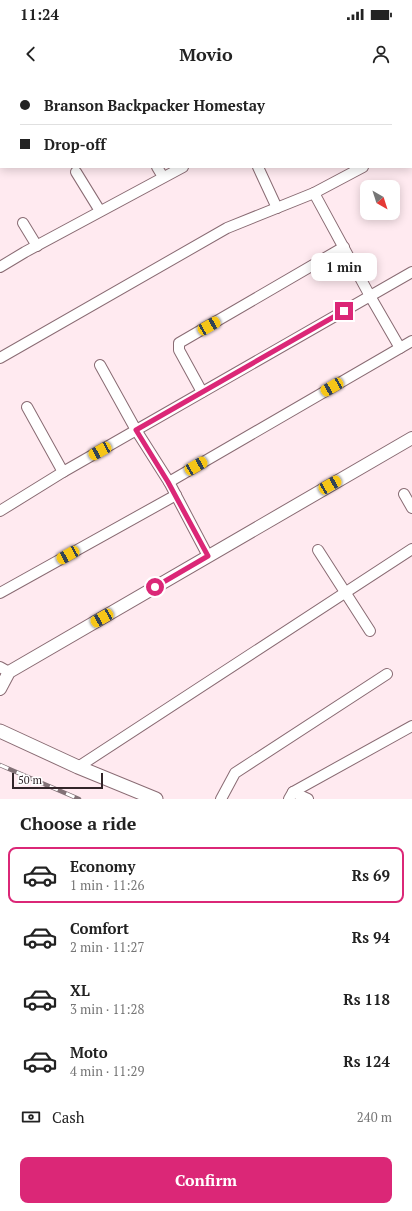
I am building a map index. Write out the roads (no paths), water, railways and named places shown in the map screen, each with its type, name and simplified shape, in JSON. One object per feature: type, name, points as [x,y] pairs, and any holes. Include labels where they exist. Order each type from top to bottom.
[{"type":"main road","points":[[0,732],[78,767],[156,799]]},
{"type":"street","points":[[158,168],[163,177]]},
{"type":"street","points":[[0,267],[181,168]]},
{"type":"street","points":[[258,168],[276,208]]},
{"type":"street","points":[[0,358],[227,228],[314,193],[361,168]]},
{"type":"street","points":[[76,172],[100,211]]},
{"type":"street","points":[[314,193],[400,348]]},
{"type":"street","points":[[22,223],[37,246]]},
{"type":"street","points":[[202,392],[179,350],[179,343],[344,247]]},
{"type":"street","points":[[0,511],[63,472],[412,272]]},
{"type":"street","points":[[168,482],[412,341]]},
{"type":"street","points":[[100,365],[136,430],[176,496],[208,556]]},
{"type":"street","points":[[27,407],[63,472]]},
{"type":"street","points":[[0,689],[5,670],[208,556],[412,438]]},
{"type":"street","points":[[404,494],[412,508]]},
{"type":"street","points":[[0,592],[176,496]]},
{"type":"street","points":[[78,767],[412,549]]},
{"type":"street","points":[[318,550],[370,631]]},
{"type":"street","points":[[221,799],[235,773],[387,674]]},
{"type":"street","points":[[291,796],[412,726]]},
{"type":"street","points":[[291,796],[308,799]]},
{"type":"railway","points":[[0,765],[79,799]]}]
